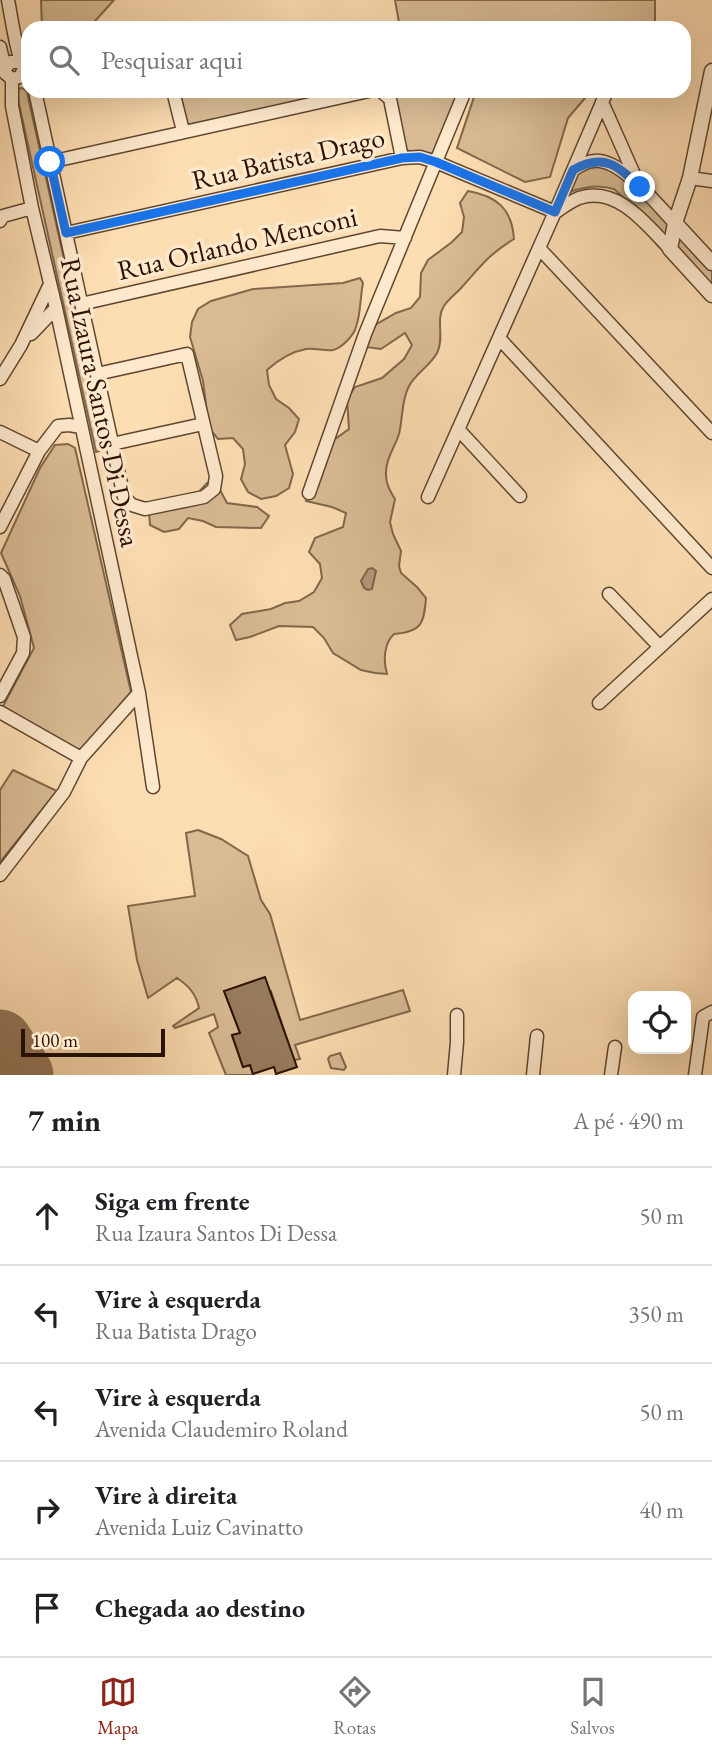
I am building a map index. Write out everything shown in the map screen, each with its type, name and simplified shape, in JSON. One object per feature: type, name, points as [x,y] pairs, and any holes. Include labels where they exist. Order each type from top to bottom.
[{"type":"street","points":[[8,0],[18,49],[17,72]]},
{"type":"street","points":[[0,47],[17,72]]},
{"type":"street","points":[[670,249],[675,223],[690,177],[712,71]]},
{"type":"street","name":"Rua Izaura Santos Di Dessa","points":[[17,72],[12,106],[139,693],[153,787]]},
{"type":"street","name":"Rua Izaura Santos Di Dessa","points":[[36,98],[124,497],[132,505],[145,509],[204,497],[214,489],[216,476],[203,424]]},
{"type":"street","points":[[175,98],[183,131]]},
{"type":"street","points":[[50,162],[336,98]]},
{"type":"street","points":[[389,98],[402,158]]},
{"type":"street","points":[[309,493],[365,334],[462,98]]},
{"type":"street","points":[[428,497],[603,98]]},
{"type":"street","points":[[605,98],[640,187]]},
{"type":"street","name":"Rua Batista Drago","points":[[66,233],[402,158],[420,157],[555,212]]},
{"type":"street","points":[[573,170],[593,161],[608,163],[622,170],[712,263]]},
{"type":"street","points":[[690,177],[712,181]]},
{"type":"street","points":[[555,212],[577,198],[594,195],[615,200],[632,210],[712,295]]},
{"type":"street","points":[[0,221],[3,216],[32,208]]},
{"type":"street","name":"Rua Orlando Menconi","points":[[81,304],[380,236],[405,238]]},
{"type":"street","points":[[539,248],[712,433]]},
{"type":"street","points":[[0,379],[21,345],[50,284]]},
{"type":"street","points":[[21,345],[56,307]]},
{"type":"street","points":[[499,338],[712,568]]},
{"type":"street","points":[[97,374],[187,354],[203,424],[112,444]]},
{"type":"street","points":[[0,527],[39,451],[58,426],[81,427]]},
{"type":"street","points":[[458,429],[520,496]]},
{"type":"street","points":[[0,432],[39,451]]},
{"type":"street","points":[[0,575],[4,579],[24,638],[23,653],[0,696]]},
{"type":"street","points":[[609,594],[660,647]]},
{"type":"street","points":[[599,703],[712,599]]},
{"type":"street","points":[[0,875],[64,792],[81,758],[139,693]]},
{"type":"street","points":[[0,712],[81,758]]},
{"type":"street","points":[[695,1075],[703,1017],[712,1012]]},
{"type":"street","points":[[454,1075],[457,1015]]},
{"type":"street","points":[[533,1075],[537,1036]]},
{"type":"street","points":[[611,1075],[615,1046]]},
{"type":"shaded area","points":[[41,0],[114,0],[95,21],[42,21]]},
{"type":"shaded area","points":[[395,0],[655,0],[655,21],[399,21]]},
{"type":"shaded area","points":[[21,88],[21,98],[28,98],[106,449],[96,452],[17,95]]},
{"type":"shaded area","points":[[180,98],[315,98],[186,125]]},
{"type":"shaded area","points":[[392,98],[457,98],[434,157],[406,150]]},
{"type":"shaded area","points":[[474,98],[585,98],[568,118],[550,177],[525,182],[457,148]]},
{"type":"shaded area","points":[[605,165],[626,179],[669,224],[667,237],[614,189],[592,187],[569,192],[581,170]]},
{"type":"shaded area","points":[[468,191],[487,196],[501,206],[510,220],[514,239],[486,261],[441,311],[437,353],[412,381],[406,392],[399,434],[386,469],[386,478],[395,499],[390,522],[401,551],[401,573],[426,598],[420,625],[411,631],[394,634],[388,642],[385,652],[387,674],[361,670],[333,653],[313,627],[279,626],[236,640],[230,625],[242,614],[299,601],[314,592],[322,578],[320,564],[309,552],[315,538],[343,527],[346,513],[306,501],[327,445],[349,429],[347,399],[355,387],[382,378],[404,359],[412,345],[405,333],[381,349],[366,347],[375,325],[411,308],[420,297],[421,273],[428,260],[462,232],[464,217],[460,203]]},
{"type":"shaded area","points":[[677,232],[712,270],[712,288],[675,247]]},
{"type":"shaded area","points":[[360,278],[363,283],[359,316],[355,330],[347,341],[333,350],[306,349],[295,352],[267,370],[269,385],[276,399],[299,419],[295,432],[285,445],[293,474],[289,488],[276,496],[261,499],[248,492],[241,479],[245,464],[243,449],[233,438],[218,439],[209,428],[203,381],[190,337],[192,322],[198,309],[211,301],[253,289],[343,283]]},
{"type":"shaded area","points":[[68,444],[75,448],[131,692],[80,752],[2,708],[34,648],[20,596],[1,553],[40,468],[55,445]]},
{"type":"shaded area","points":[[207,483],[220,490],[227,503],[257,507],[269,516],[261,528],[216,527],[188,518],[179,529],[164,532],[150,525],[149,513],[197,494]]},
{"type":"shaded area","points":[[368,569],[376,571],[372,589],[368,590],[361,581]]},
{"type":"shaded area","points":[[13,770],[57,791],[0,862],[0,790]]},
{"type":"shaded area","points":[[198,830],[221,839],[248,856],[261,900],[270,914],[300,1020],[403,990],[410,1011],[295,1045],[300,1059],[294,1060],[271,991],[224,991],[240,1033],[232,1036],[243,1067],[250,1065],[253,1075],[226,1075],[209,1033],[218,1027],[214,1014],[175,1028],[173,1026],[199,1008],[188,987],[177,978],[148,998],[137,960],[128,906],[195,896],[186,833]]},
{"type":"shaded area","points":[[340,1053],[346,1067],[344,1070],[331,1068],[328,1059]]},
{"type":"building","points":[[265,977],[297,1067],[276,1074],[274,1067],[253,1074],[250,1065],[243,1067],[232,1035],[240,1033],[224,991]]},
{"type":"runway","points":[[0,1042],[21,1075]]},
{"type":"route","points":[[50,162],[66,233],[402,158],[420,157],[436,162],[555,212],[573,170],[593,161],[608,163],[622,170],[640,187]]}]
